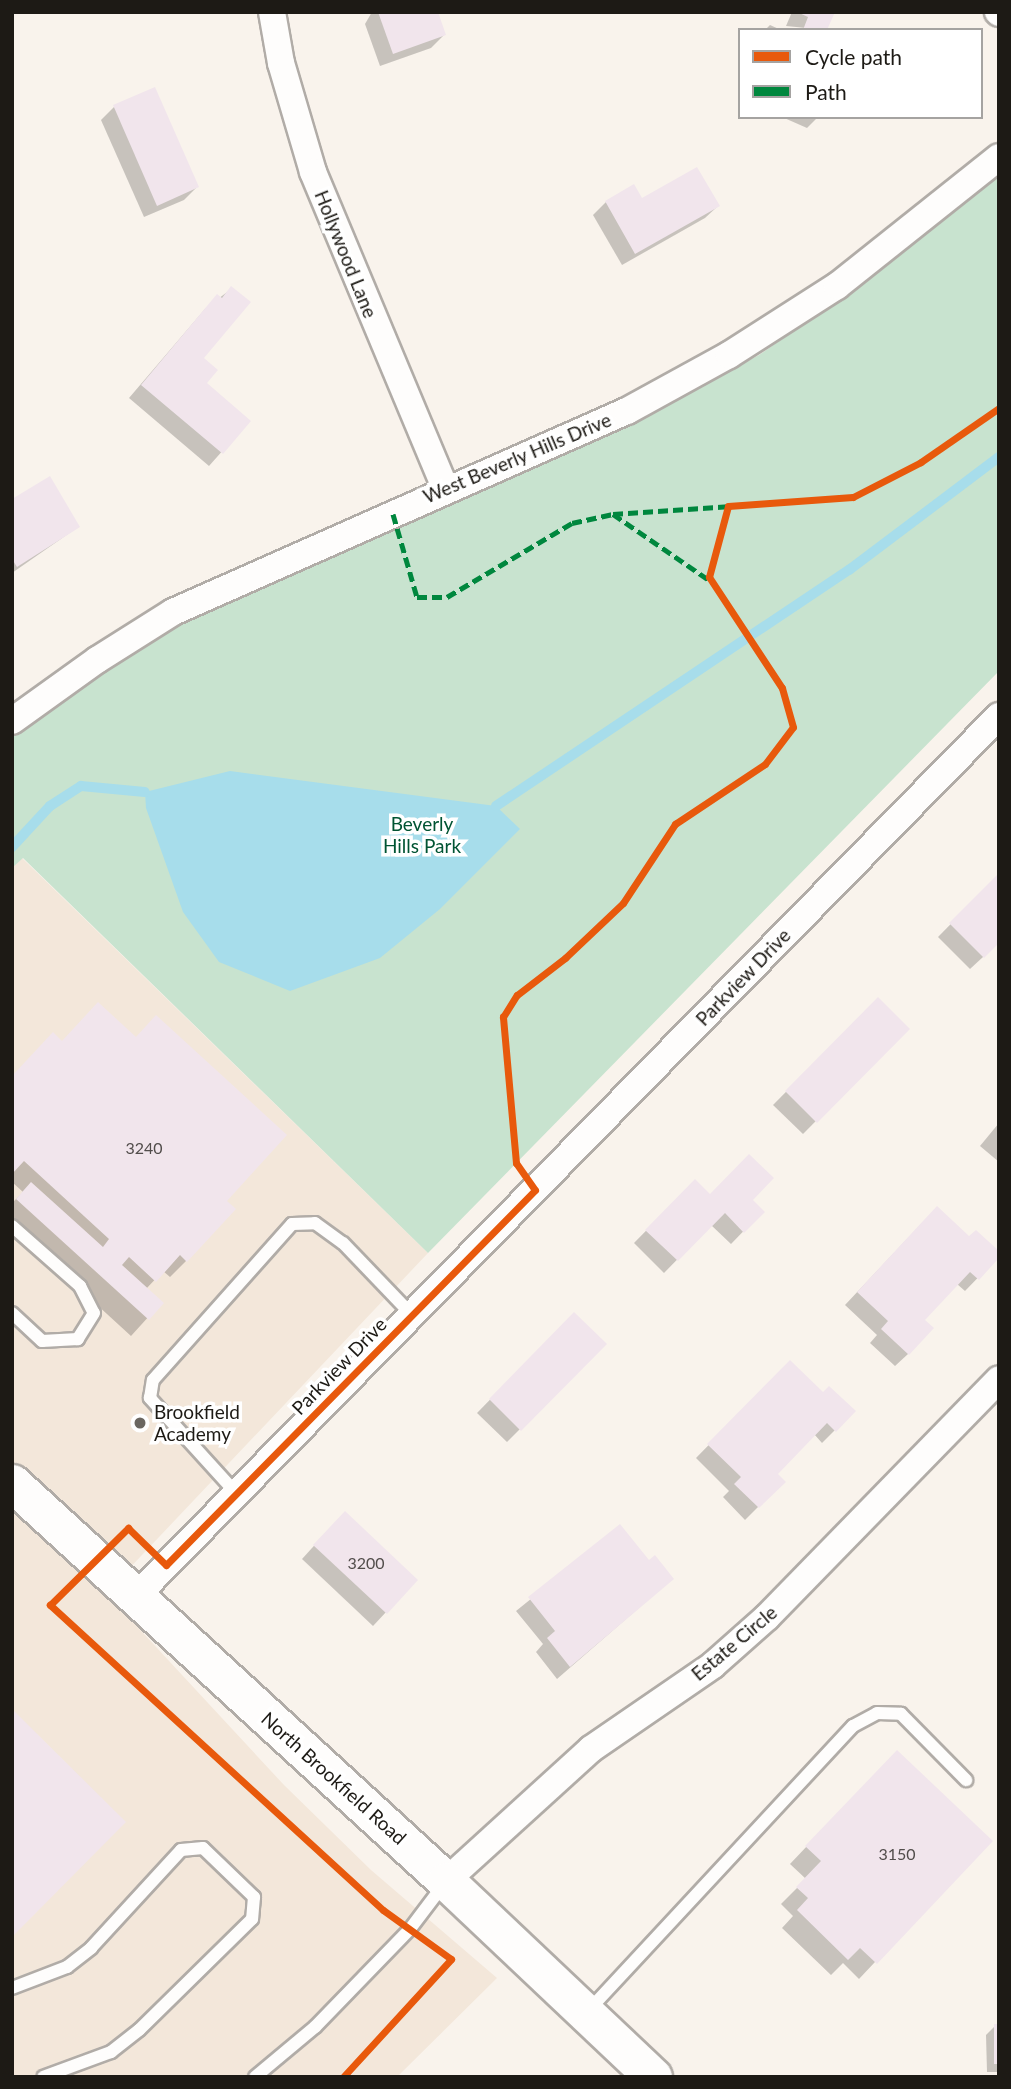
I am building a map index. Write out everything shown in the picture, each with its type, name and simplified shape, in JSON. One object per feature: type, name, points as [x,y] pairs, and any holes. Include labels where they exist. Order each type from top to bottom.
[{"type":"street","name":"Hollywood Lane","points":[[272,12],[281,64],[313,172],[445,488]]},
{"type":"street","name":"West Beverly Hills Drive","points":[[12,721],[97,660],[173,612],[445,488],[626,411],[729,355],[837,286],[999,157]]},
{"type":"street","name":"Parkview Drive","points":[[135,1597],[999,716]]},
{"type":"street","name":"Estate Circle","points":[[446,1881],[573,1764],[713,1665],[767,1617],[999,1379]]},
{"type":"street","name":"North Brookfield Road","points":[[12,1483],[446,1881],[653,2077]]},
{"type":"lane","points":[[237,1494],[150,1398],[153,1380],[292,1224],[315,1223],[343,1243],[412,1315]]},
{"type":"lane","points":[[12,1226],[80,1286],[94,1313],[78,1339],[43,1341],[12,1313]]},
{"type":"lane","points":[[585,2013],[853,1726],[877,1713],[901,1714],[966,1780]]},
{"type":"lane","points":[[12,1987],[67,1967],[91,1948],[181,1850],[203,1848],[254,1897],[252,1919],[139,2029],[111,2052],[43,2077]]},
{"type":"lane","points":[[256,2077],[315,2027],[410,1929],[446,1881]]},
{"type":"shaded area","name":"Brookfield Academy","points":[[22,858],[428,1253],[106,1593],[284,1785],[371,1870],[497,1978],[397,2077],[12,2077],[12,868]]},
{"type":"green space","name":"Beverly Hills Park","points":[[999,175],[999,671],[428,1253],[23,858],[12,868],[12,737],[152,637],[235,593],[630,424],[759,355],[854,289]]},
{"type":"water","points":[[230,771],[496,806],[520,829],[440,909],[380,958],[290,991],[219,962],[183,912],[146,808],[145,792]]},
{"type":"building","points":[[378,12],[438,12],[446,35],[393,54]]},
{"type":"building","points":[[797,12],[835,12],[828,28],[804,28],[808,17]]},
{"type":"building","points":[[155,87],[199,187],[157,206],[113,105]]},
{"type":"building","points":[[697,167],[720,206],[635,254],[605,201],[634,184],[642,198]]},
{"type":"building","points":[[231,286],[251,302],[204,358],[218,370],[207,383],[251,421],[223,454],[141,385],[217,294],[222,298]]},
{"type":"building","points":[[50,476],[80,527],[17,567],[12,559],[12,499]]},
{"type":"building","points":[[999,873],[999,943],[984,958],[949,923]]},
{"type":"building","points":[[878,997],[910,1029],[817,1123],[785,1091]]},
{"type":"building","points":[[98,1002],[136,1037],[156,1015],[287,1135],[227,1201],[236,1209],[187,1262],[180,1255],[156,1282],[129,1257],[122,1265],[164,1303],[149,1320],[16,1199],[31,1182],[103,1247],[109,1239],[24,1161],[12,1174],[12,1076],[53,1032],[62,1041]]},
{"type":"building","points":[[749,1154],[774,1178],[753,1200],[765,1212],[744,1233],[725,1213],[678,1261],[645,1230],[695,1179],[710,1194]]},
{"type":"building","points":[[937,1206],[969,1236],[976,1230],[999,1251],[999,1258],[979,1280],[970,1272],[925,1320],[934,1328],[909,1355],[881,1329],[888,1321],[857,1292]]},
{"type":"building","points":[[574,1312],[607,1344],[521,1431],[489,1399]]},
{"type":"building","points":[[790,1360],[823,1392],[829,1386],[856,1411],[836,1432],[827,1423],[778,1474],[786,1482],[759,1508],[734,1484],[741,1477],[707,1444]]},
{"type":"building","points":[[345,1511],[418,1580],[387,1614],[313,1545]]},
{"type":"building","points":[[620,1524],[649,1560],[655,1555],[674,1579],[570,1667],[547,1638],[555,1631],[528,1597]]},
{"type":"building","points":[[12,1709],[126,1822],[12,1937]]},
{"type":"building","points":[[897,1750],[993,1841],[877,1964],[860,1948],[848,1960],[797,1910],[808,1898],[796,1887],[821,1861],[805,1846]]},
{"type":"building","points":[[994,2024],[999,2024],[999,2064],[994,2064]]},
{"type":"waterway","points":[[496,806],[849,570],[999,457]]},
{"type":"waterway","points":[[12,847],[50,806],[81,786],[145,792]]},
{"type":"marked path","points":[[613,514],[732,506]]},
{"type":"marked path","points":[[393,514],[417,597],[447,597],[572,523],[613,514],[712,582]]},
{"type":"cycle path","points":[[343,2077],[451,1959],[383,1910],[50,1605],[128,1528],[166,1565],[535,1190],[516,1163],[503,1017],[517,995],[565,958],[623,903],[675,824],[765,764],[793,727],[782,688],[709,577],[728,506],[853,497],[921,462],[999,408]]},
{"type":"place","name":"Brookfield Academy","points":[[140,1423]]}]
